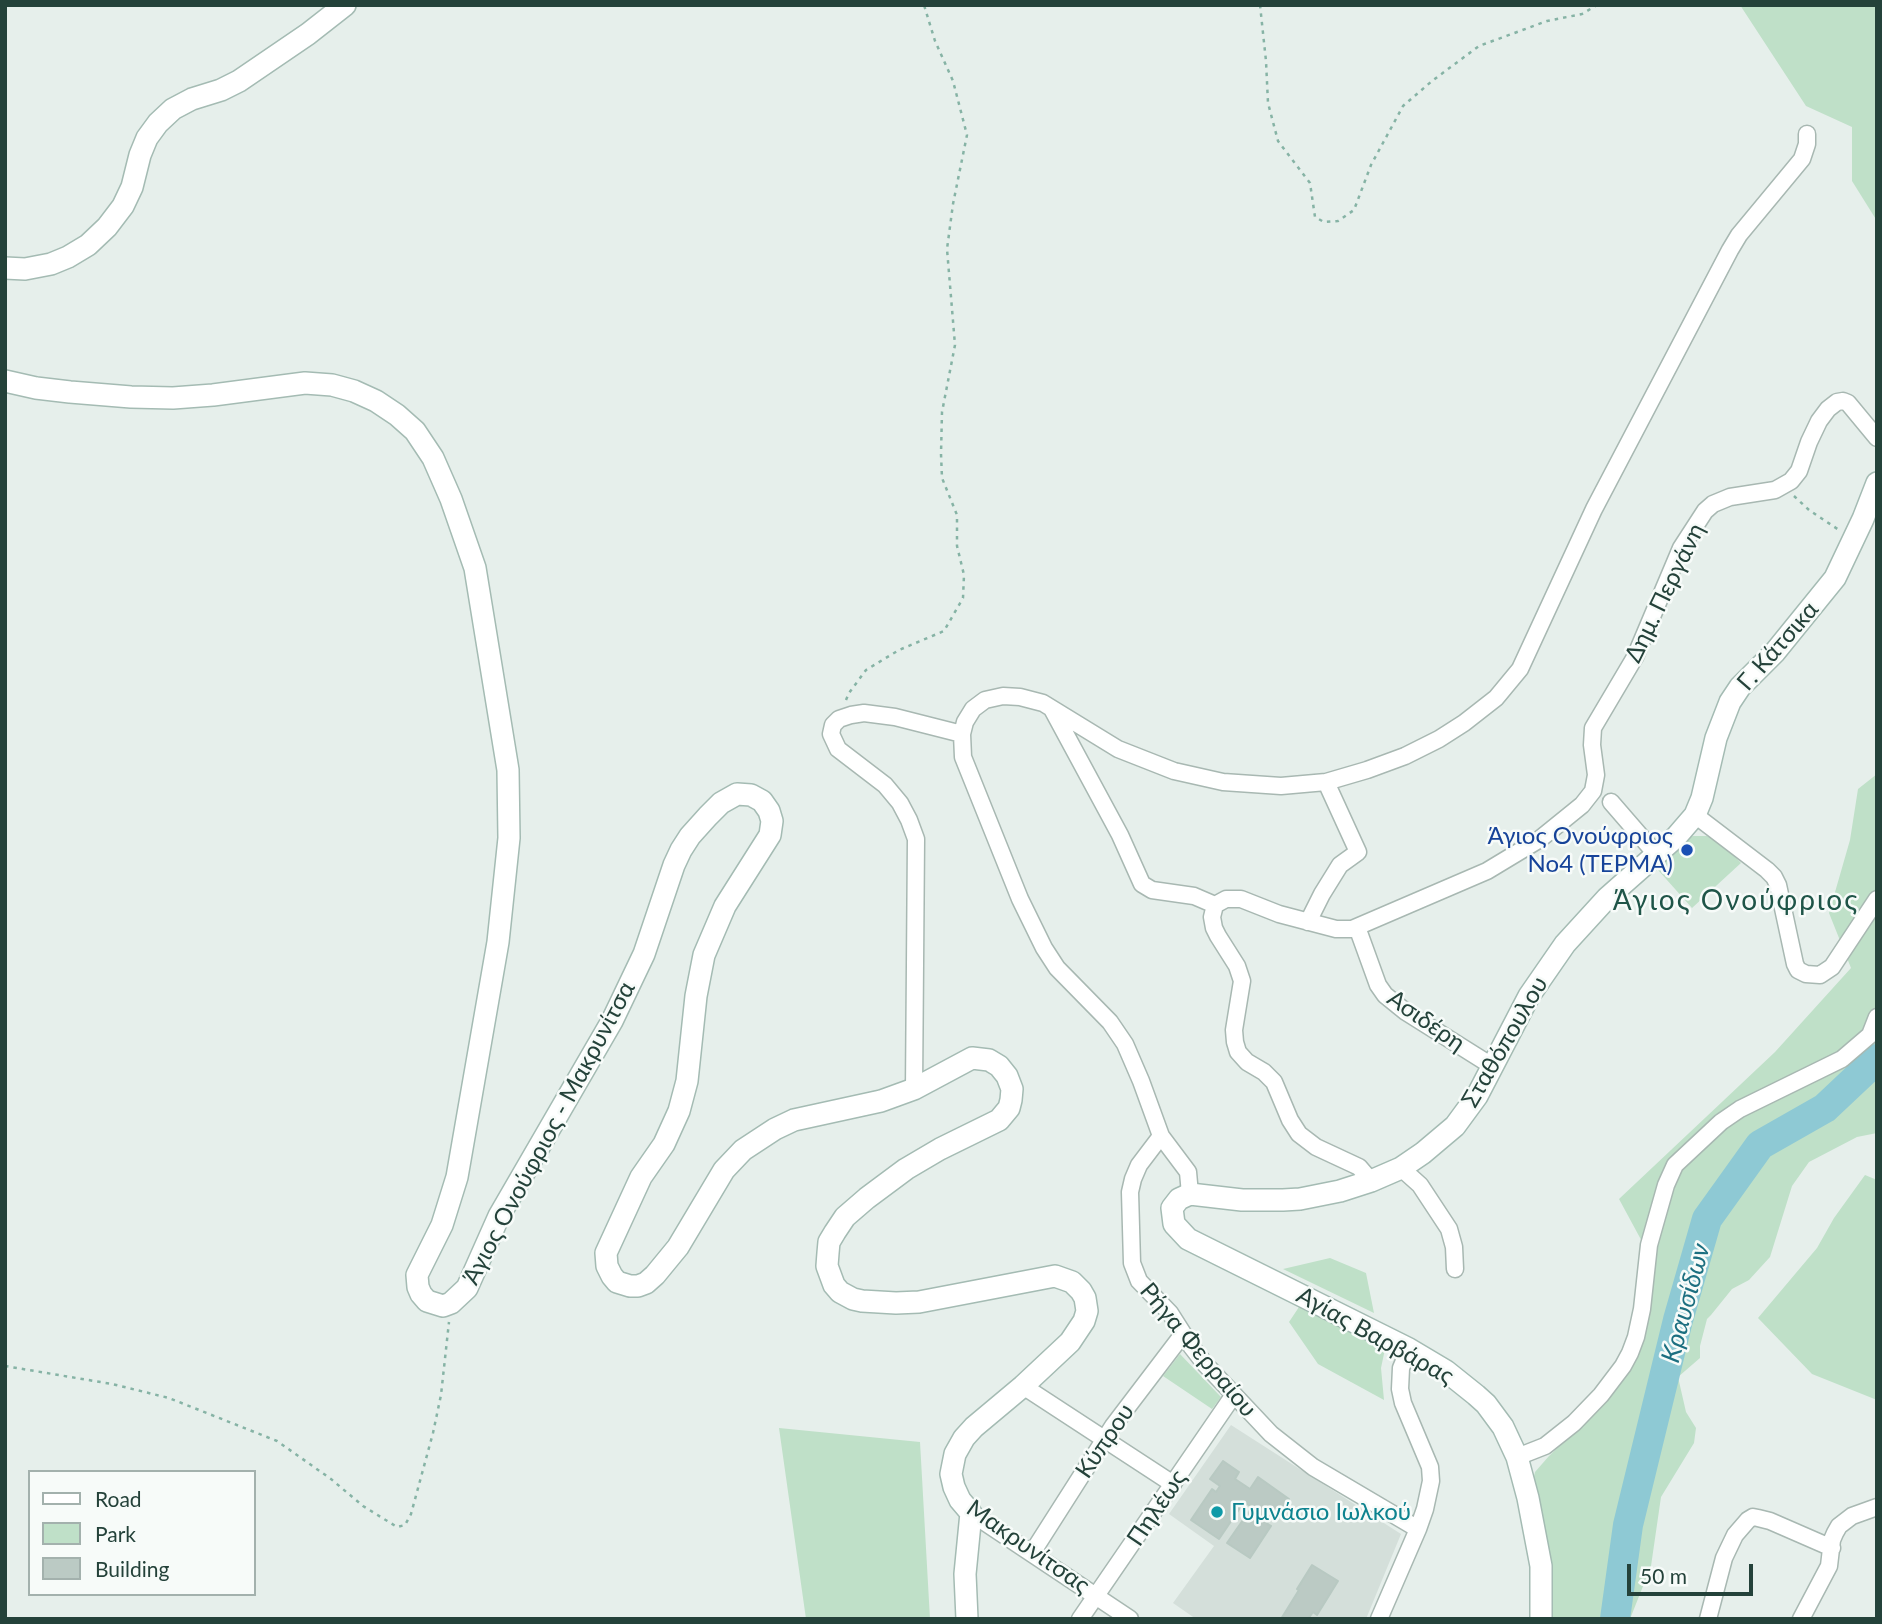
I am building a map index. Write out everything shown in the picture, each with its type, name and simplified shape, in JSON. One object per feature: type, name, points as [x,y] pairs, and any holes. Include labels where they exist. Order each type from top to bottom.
[{"type":"street","points":[[5,268],[25,269],[51,264],[88,245],[107,228],[123,206],[148,138],[158,123],[173,109],[191,99],[221,90],[239,81],[345,5]]},
{"type":"street","points":[[1190,1194],[1186,1168],[1161,1136],[1125,1044],[1110,1022],[1057,968],[1024,909],[967,770],[963,757],[962,734],[965,722],[973,709],[985,701],[1003,696],[1020,697],[1043,703],[1118,750],[1174,771],[1223,782],[1281,786],[1326,782],[1380,766],[1405,756],[1464,723],[1496,698],[1515,677],[1594,509],[1730,250],[1739,235],[1802,159],[1807,134]]},
{"type":"street","name":"Άγιος Ονούφριος - Μακρυνίτσα","points":[[5,381],[59,391],[173,398],[305,383],[332,385],[376,401],[397,415],[415,431],[433,458],[475,568],[508,770],[509,838],[498,942],[457,1177],[442,1226],[417,1275],[418,1287],[427,1301],[443,1306],[460,1297],[467,1288],[499,1216],[612,1021],[643,954],[681,850],[698,826],[721,803],[737,794],[751,795],[762,801],[772,821],[770,835],[725,906],[705,955],[696,996],[687,1081],[679,1111],[664,1144],[642,1177],[606,1253],[607,1266],[612,1276],[617,1282],[629,1286],[646,1283],[655,1275],[678,1247],[724,1170],[743,1150],[762,1136],[794,1120],[881,1101],[914,1089],[972,1058],[985,1059],[999,1066],[1007,1076],[1012,1089],[1009,1108],[999,1120],[926,1156],[845,1217],[829,1242],[827,1266],[834,1285],[853,1299],[896,1303],[928,1301],[1055,1276],[1078,1286],[1086,1304]]},
{"type":"street","points":[[1784,487],[1799,471],[1819,421],[1837,402],[1847,403],[1877,438]]},
{"type":"street","name":"Γ. Κάτσικα","points":[[1695,815],[1705,790],[1716,738],[1730,702],[1835,578],[1877,483]]},
{"type":"street","name":"Δημ. Περγάνη","points":[[1357,927],[1487,871],[1526,849],[1582,805],[1593,791],[1595,783],[1593,728],[1638,649],[1672,565],[1692,529],[1706,511],[1721,500],[1784,487]]},
{"type":"street","points":[[1051,708],[1120,835],[1142,884],[1152,890],[1194,896],[1215,905]]},
{"type":"street","points":[[914,1089],[916,839],[900,803],[885,785],[838,749],[831,734],[833,725],[839,719],[864,713],[962,734]]},
{"type":"street","points":[[1308,922],[1340,865],[1358,852],[1326,782]]},
{"type":"street","points":[[1611,802],[1656,855]]},
{"type":"street","points":[[1695,815],[1774,877],[1781,896],[1794,964],[1801,972],[1820,975],[1832,967],[1877,899]]},
{"type":"street","name":"Σταθόπουλου","points":[[1190,1194],[1242,1200],[1300,1199],[1371,1181],[1401,1168],[1423,1153],[1455,1126],[1477,1096],[1530,996],[1565,944],[1607,898],[1676,837],[1695,815]]},
{"type":"street","points":[[1357,927],[1336,929],[1273,913],[1241,899],[1226,899],[1215,905],[1212,917],[1217,936],[1237,966],[1242,981],[1234,1030],[1238,1052],[1274,1082],[1290,1121],[1299,1134],[1316,1147],[1359,1167],[1371,1181]]},
{"type":"street","name":"Ασιδέρη","points":[[1357,927],[1378,985],[1385,995],[1406,1012],[1492,1066]]},
{"type":"street","points":[[1517,1457],[1545,1446],[1574,1423],[1601,1395],[1623,1366],[1636,1337],[1649,1245],[1666,1185],[1675,1165],[1721,1122],[1740,1109],[1842,1059],[1870,1035],[1877,1017]]},
{"type":"street","name":"Ρήγα Φερραίου","points":[[1161,1136],[1144,1157],[1133,1179],[1130,1210],[1132,1263],[1139,1281],[1163,1304],[1197,1355],[1271,1434],[1313,1467],[1419,1529]]},
{"type":"street","points":[[1401,1168],[1420,1185],[1449,1229],[1454,1247],[1455,1269]]},
{"type":"street","name":"Αγίας Βαρβάρας","points":[[1190,1194],[1175,1203],[1172,1212],[1174,1224],[1188,1239],[1409,1349],[1446,1371],[1476,1395],[1503,1427],[1517,1457],[1528,1498],[1541,1566],[1541,1619]]},
{"type":"street","name":"Μακρυνίτσας","points":[[1086,1304],[1084,1321],[1070,1342],[964,1438],[955,1454],[951,1474],[960,1500],[971,1513],[1130,1619]]},
{"type":"street","name":"Κύπρου","points":[[1032,1553],[1104,1439],[1184,1334]]},
{"type":"street","points":[[1379,1619],[1419,1529],[1429,1492],[1431,1472],[1426,1454],[1400,1389],[1401,1368],[1409,1349]]},
{"type":"street","points":[[1023,1386],[1173,1485]]},
{"type":"street","name":"Πηλέως","points":[[1080,1619],[1233,1396]]},
{"type":"street","points":[[1801,1619],[1826,1574],[1835,1533],[1847,1519],[1877,1507]]},
{"type":"street","points":[[967,1619],[965,1574],[971,1513]]},
{"type":"street","points":[[1708,1619],[1724,1558],[1735,1535],[1748,1520],[1758,1518],[1770,1521],[1832,1548]]},
{"type":"path","points":[[839,719],[849,692],[866,670],[899,650],[944,631],[963,598],[964,575],[957,547],[957,515],[942,478],[941,454],[942,412],[955,345],[947,249],[967,135],[953,81],[935,41],[925,5]]},
{"type":"path","points":[[1260,5],[1268,103],[1278,141],[1310,183],[1315,217],[1324,222],[1338,221],[1354,210],[1371,165],[1403,106],[1432,81],[1479,47],[1547,21],[1582,13],[1597,5]]},
{"type":"path","points":[[1784,487],[1809,510],[1854,540]]},
{"type":"path","points":[[5,1366],[112,1384],[169,1398],[277,1441],[331,1479],[363,1506],[397,1527],[405,1525],[411,1514],[433,1433],[441,1395],[451,1303]]},
{"type":"shaded area","points":[[1231,1425],[1401,1534],[1366,1619],[1196,1619],[1173,1603],[1214,1546],[1169,1514]]},
{"type":"green space","points":[[1740,5],[1877,5],[1877,221],[1852,181],[1852,127],[1806,106]]},
{"type":"green space","points":[[1877,774],[1877,1133],[1857,1137],[1809,1162],[1792,1186],[1770,1257],[1749,1280],[1732,1289],[1707,1319],[1700,1346],[1700,1358],[1678,1377],[1686,1412],[1696,1428],[1694,1443],[1661,1497],[1651,1566],[1630,1619],[1548,1619],[1532,1484],[1535,1472],[1597,1410],[1616,1386],[1652,1260],[1619,1199],[1775,1052],[1851,968],[1829,913],[1850,840],[1858,789]]},
{"type":"green space","points":[[1693,836],[1707,836],[1716,840],[1741,863],[1692,908],[1650,861],[1680,841]]},
{"type":"green space","points":[[1865,1175],[1877,1180],[1877,1400],[1812,1374],[1758,1318],[1817,1248],[1834,1218]]},
{"type":"green space","points":[[1330,1258],[1366,1273],[1374,1313],[1283,1269]]},
{"type":"green space","points":[[1301,1304],[1385,1349],[1381,1368],[1384,1400],[1318,1364],[1289,1322]]},
{"type":"green space","points":[[1180,1354],[1221,1397],[1212,1409],[1163,1376]]},
{"type":"green space","points":[[779,1428],[920,1442],[930,1619],[806,1619]]},
{"type":"building","name":"Γυμνάσιο Ιωλκού","points":[[1223,1461],[1239,1472],[1235,1479],[1250,1489],[1258,1477],[1289,1499],[1275,1520],[1271,1517],[1267,1524],[1271,1526],[1250,1558],[1227,1543],[1252,1507],[1244,1502],[1219,1539],[1191,1520],[1212,1489],[1216,1492],[1220,1486],[1210,1479]]},
{"type":"building","points":[[1312,1565],[1338,1581],[1317,1615],[1313,1612],[1308,1619],[1281,1619],[1299,1590],[1297,1589]]},
{"type":"waterway","name":"Κραυσίδων","points":[[1615,1619],[1628,1525],[1678,1320],[1707,1219],[1760,1145],[1825,1108],[1877,1059]]},
{"type":"place","name":"Άγιος Ονούφριος Νο4 (ΤΕΡΜΑ)","points":[[1687,850]]},
{"type":"place","name":"Γυμνάσιο Ιωλκού","points":[[1217,1512]]},
{"type":"district","name":"Άγιος Ονούφριος","points":[[1736,901]]}]
